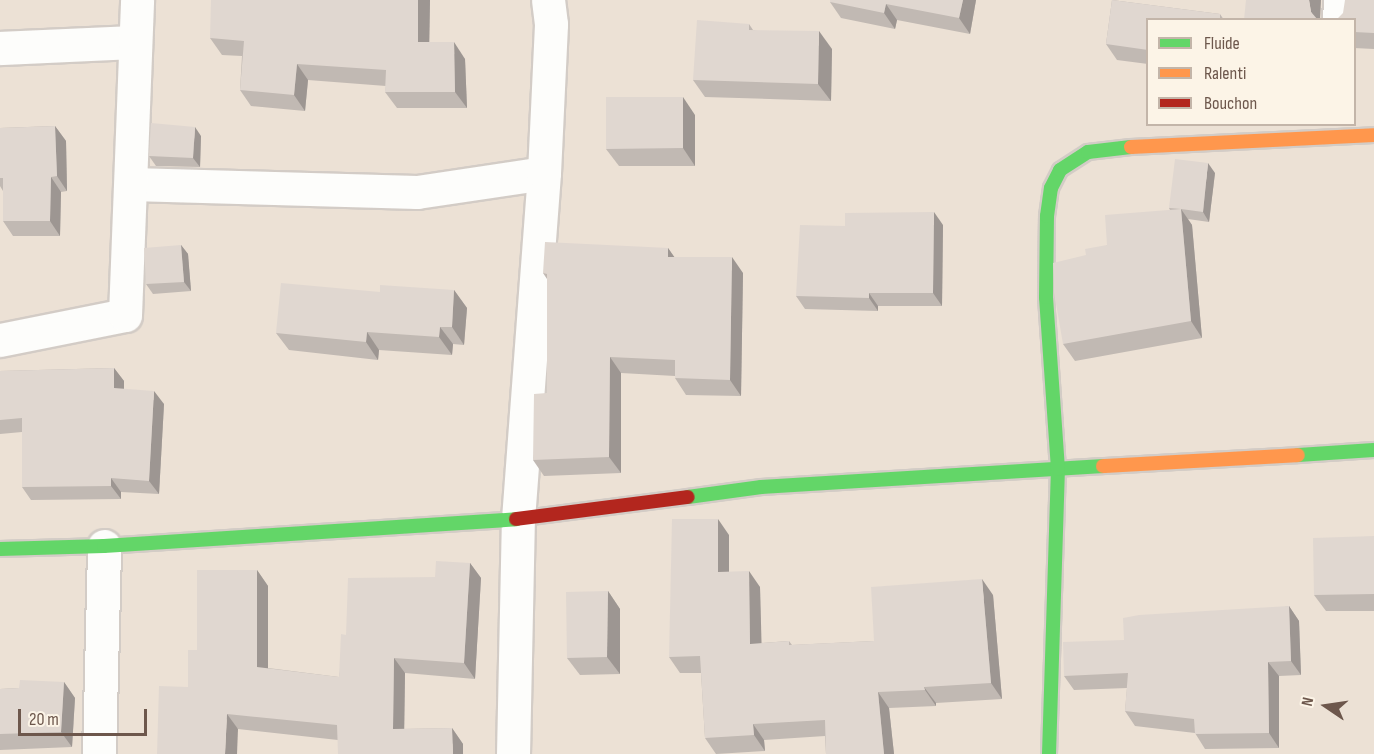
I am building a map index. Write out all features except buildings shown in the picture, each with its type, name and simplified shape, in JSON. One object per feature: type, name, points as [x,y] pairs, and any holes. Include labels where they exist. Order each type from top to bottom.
[{"type":"street","points":[[0,340],[126,315],[137,0]]},
{"type":"street","points":[[513,754],[518,519],[544,173],[551,24],[548,0]]},
{"type":"street","points":[[1339,18],[1340,0]]},
{"type":"street","points":[[0,48],[134,42]]},
{"type":"street","points":[[1049,754],[1058,469],[1046,297],[1047,216],[1051,188],[1060,170],[1088,152],[1331,131],[1374,135]]},
{"type":"street","points":[[131,184],[417,192],[544,173]]},
{"type":"street","points":[[0,549],[104,546],[518,519],[761,487],[1374,450]]},
{"type":"street","points":[[99,754],[104,546]]},
{"type":"shaded area","points":[[0,0],[1374,0],[1374,754],[0,754]]},
{"type":"traffic: fast","points":[[1049,754],[1058,469],[1046,297],[1047,216],[1051,188],[1060,170],[1088,152],[1131,147]]},
{"type":"traffic: fast","points":[[1298,455],[1374,450]]},
{"type":"traffic: fast","points":[[688,497],[761,487],[1103,466]]},
{"type":"traffic: fast","points":[[0,549],[104,546],[516,519]]},
{"type":"traffic: slow","points":[[1131,147],[1374,135]]},
{"type":"traffic: slow","points":[[1103,466],[1298,455]]},
{"type":"traffic: jam","points":[[516,519],[688,497]]}]
